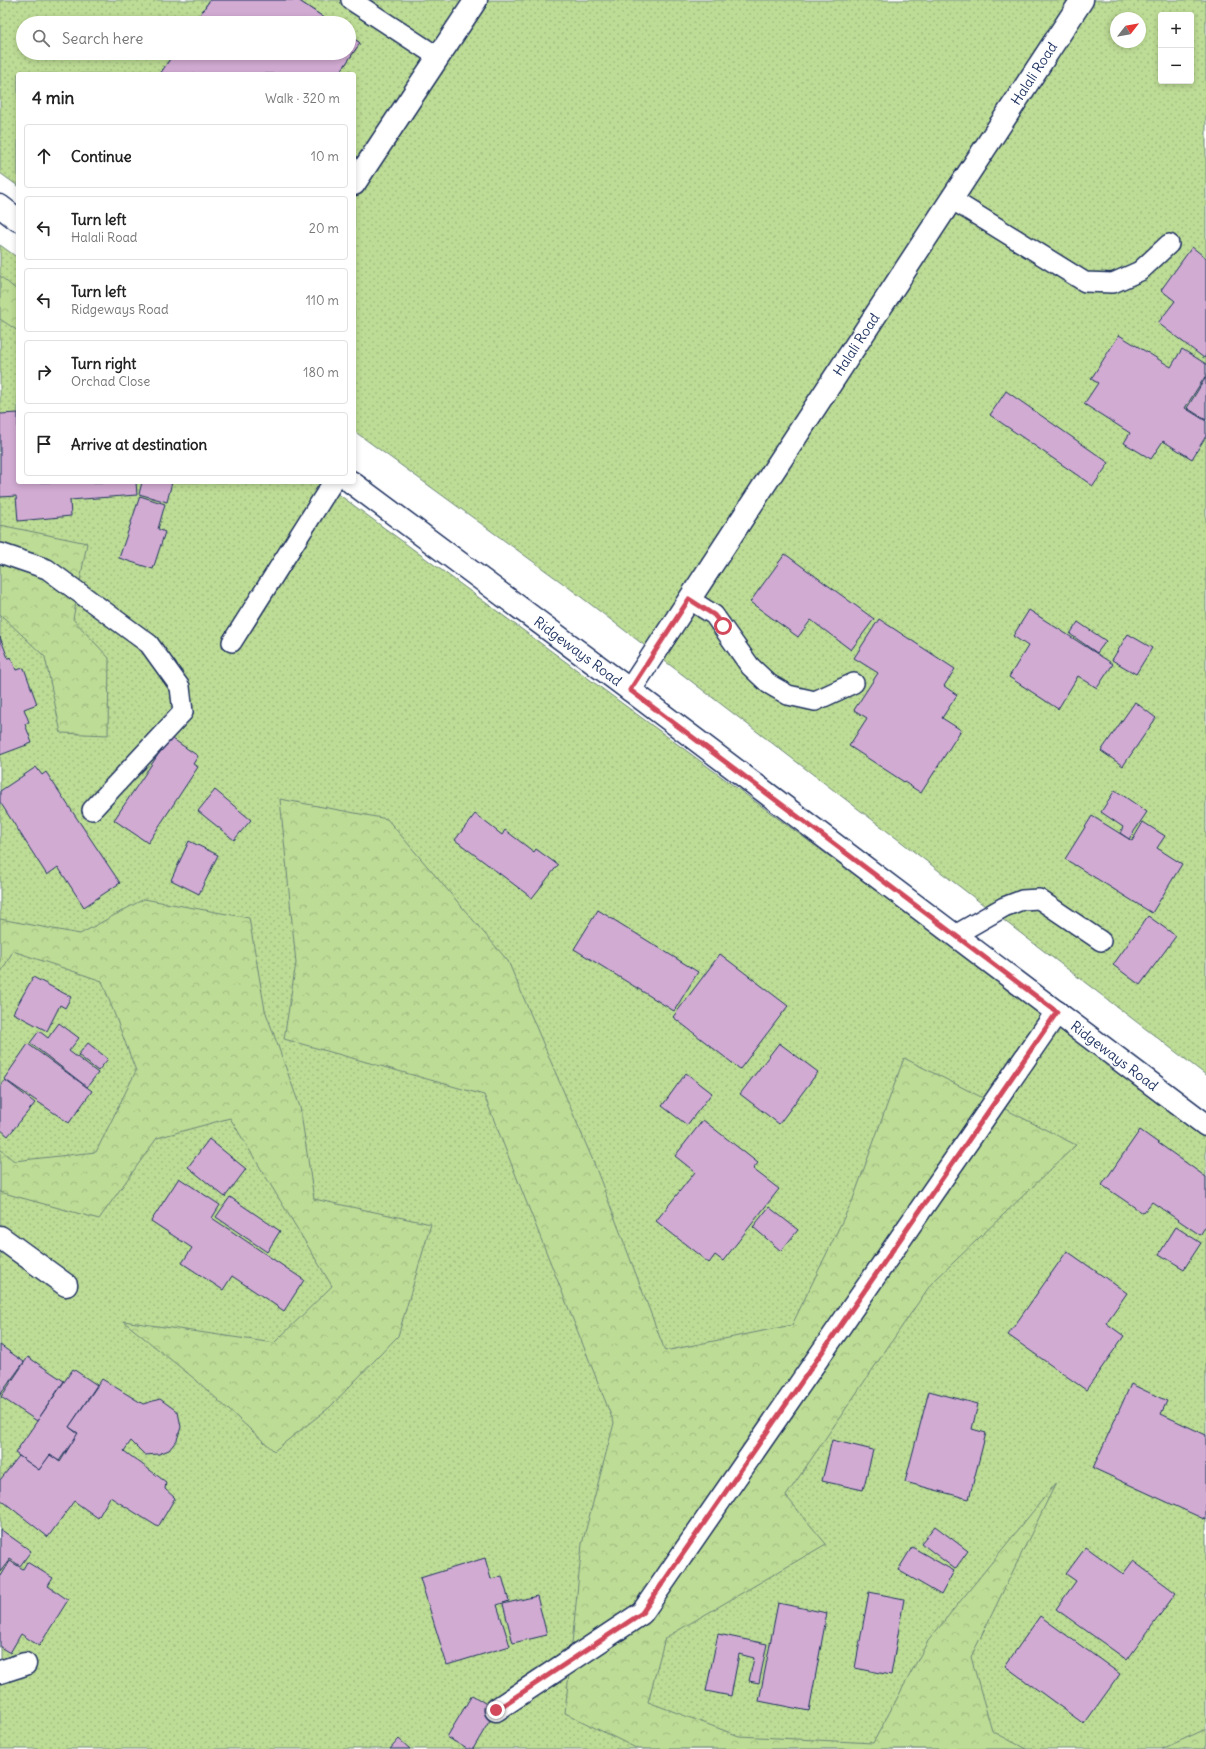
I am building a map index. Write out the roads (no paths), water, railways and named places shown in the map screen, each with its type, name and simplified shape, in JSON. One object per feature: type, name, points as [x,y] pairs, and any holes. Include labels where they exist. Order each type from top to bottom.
[{"type":"street","points":[[356,181],[476,0]]},
{"type":"street","name":"Halali Road","points":[[630,690],[1082,0]]},
{"type":"street","points":[[0,206],[16,218]]},
{"type":"street","name":"Ridgeways Road","points":[[354,484],[630,690],[1206,1125]]},
{"type":"street","points":[[496,1710],[642,1613],[1057,1012]]},
{"type":"street","points":[[0,1237],[66,1285]]},
{"type":"street","points":[[0,1672],[25,1664]]},
{"type":"lane","points":[[351,0],[438,57]]},
{"type":"lane","points":[[952,199],[1085,282],[1113,283],[1140,271],[1169,244]]},
{"type":"lane","points":[[232,642],[332,484]]},
{"type":"lane","points":[[0,553],[47,569],[149,644],[180,687],[183,712],[92,810]]},
{"type":"lane","points":[[689,599],[714,615],[750,666],[769,684],[788,695],[815,701],[854,683]]},
{"type":"lane","points":[[955,935],[1004,907],[1022,900],[1039,899],[1101,941]]}]
